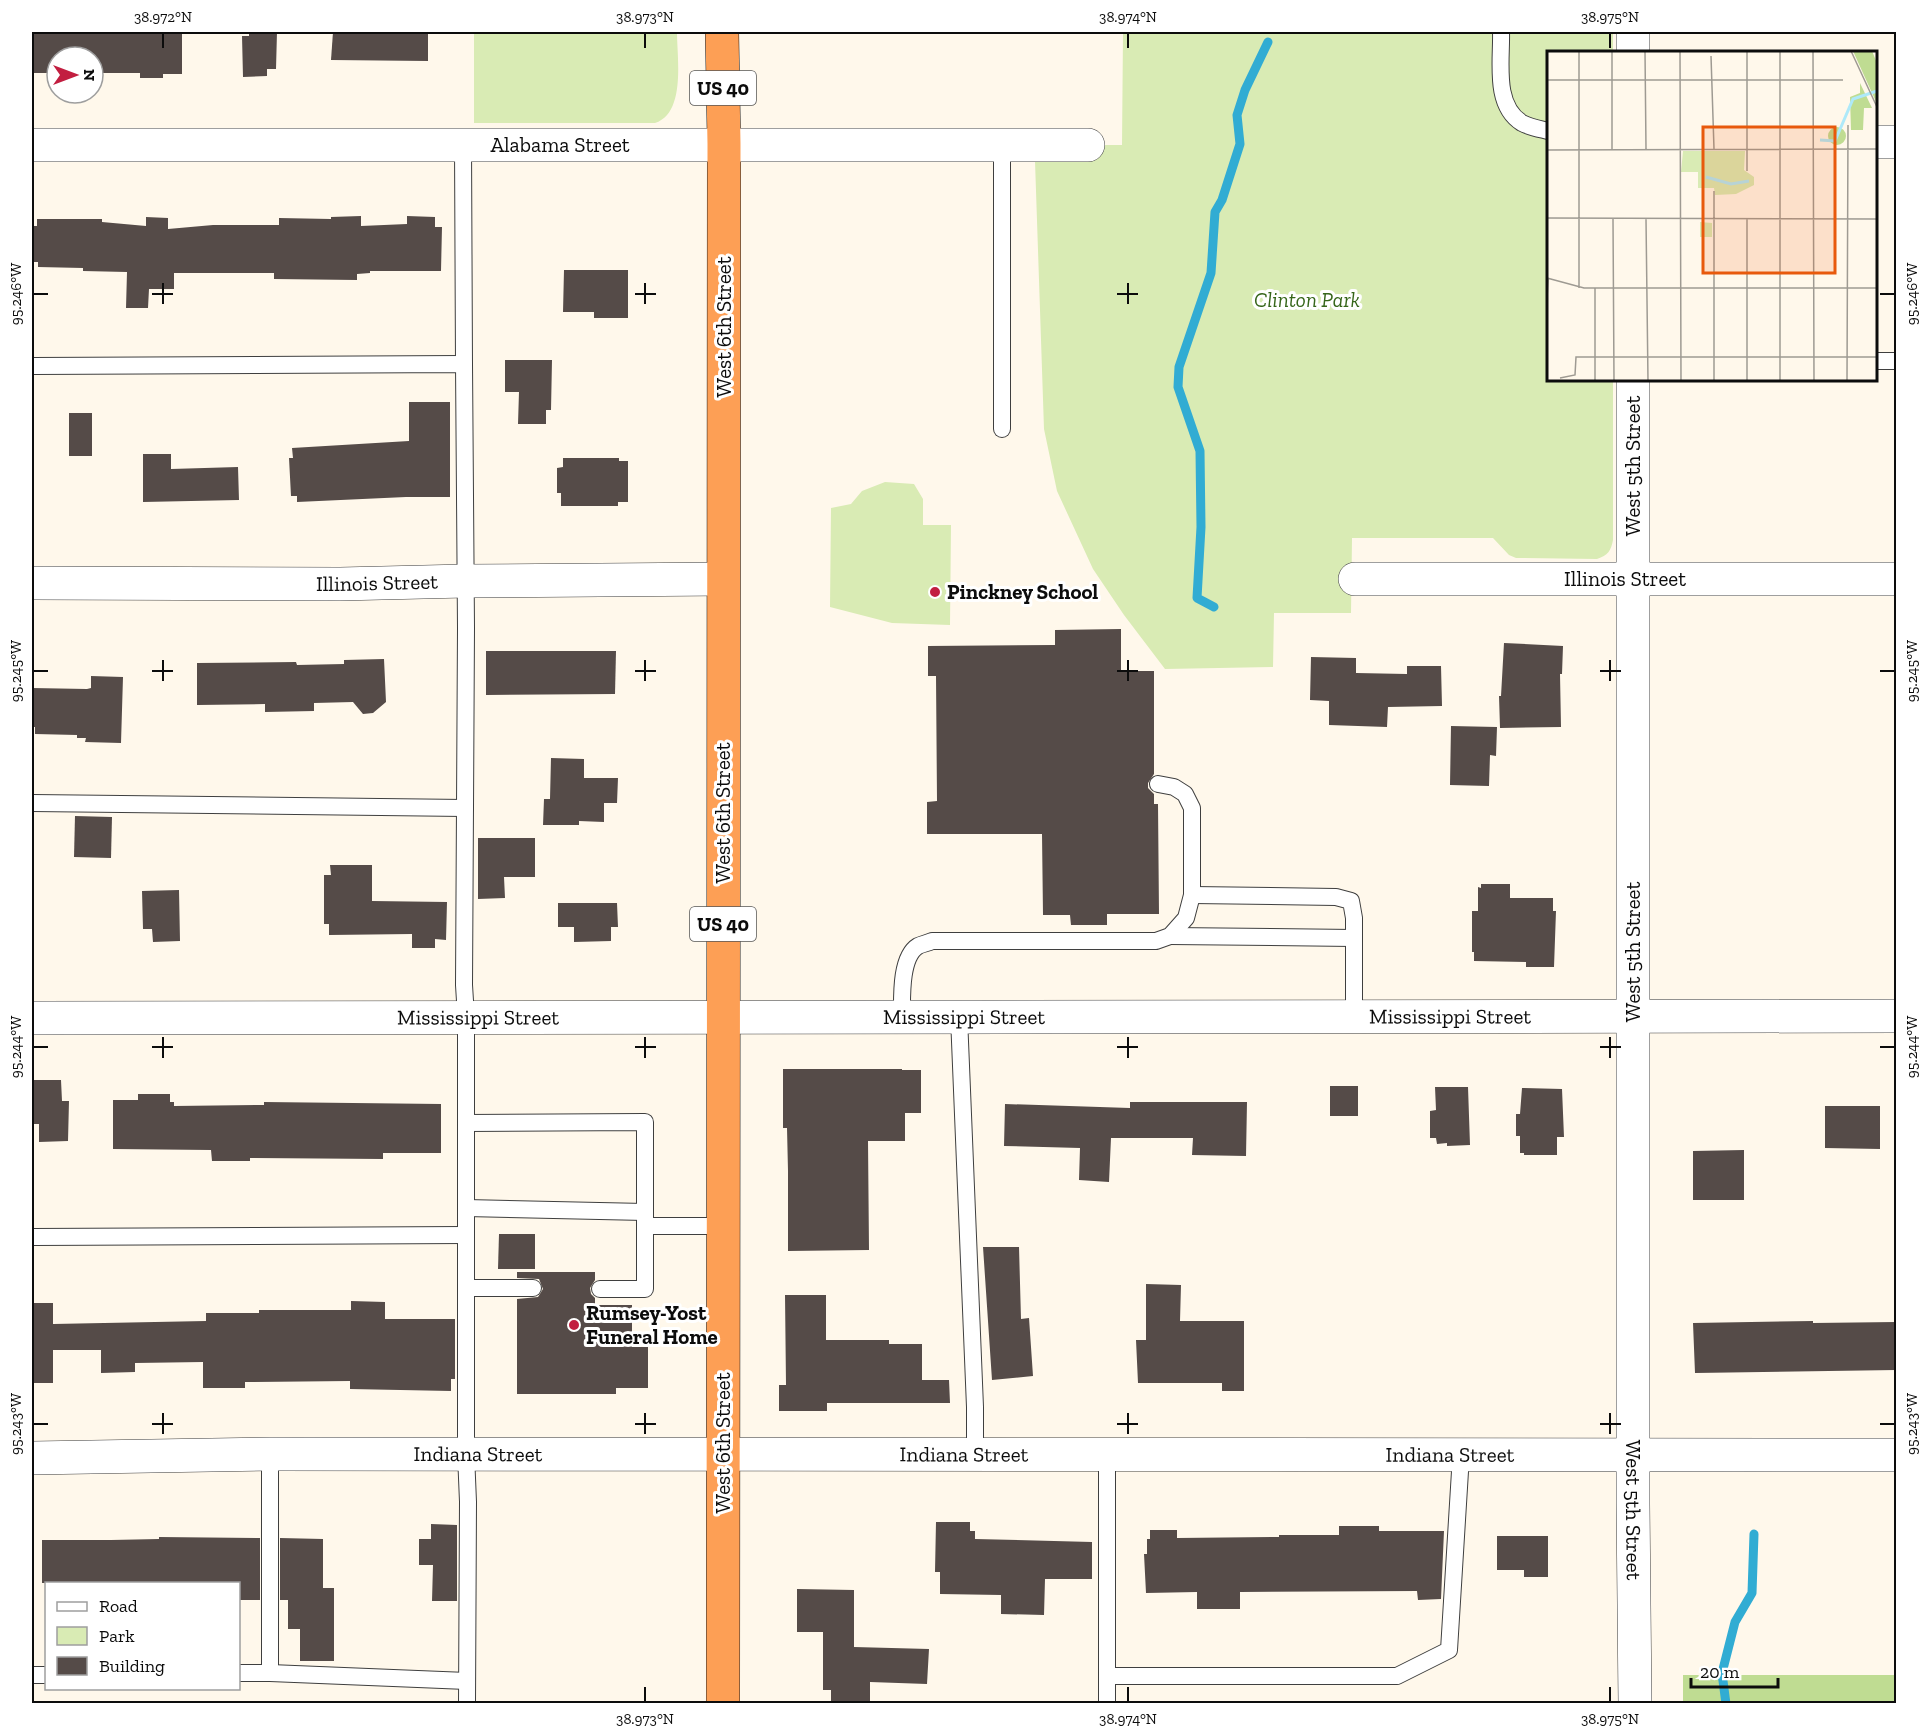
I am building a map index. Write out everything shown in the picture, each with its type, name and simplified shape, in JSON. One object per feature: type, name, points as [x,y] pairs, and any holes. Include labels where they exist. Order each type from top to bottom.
[{"type":"highway","name":"West 6th Street","points":[[722,32],[724,144],[723,1704]]},
{"type":"street","points":[[1633,32],[1633,51]]},
{"type":"street","points":[[1877,142],[1896,142]]},
{"type":"street","name":"Alabama Street","points":[[32,145],[1088,145]]},
{"type":"street","name":"West 5th Street","points":[[1633,381],[1635,1704]]},
{"type":"street","name":"Illinois Street","points":[[32,583],[340,584],[465,580],[723,579]]},
{"type":"street","name":"Illinois Street","points":[[1355,579],[1896,579]]},
{"type":"street","name":"Mississippi Street","points":[[32,1018],[1896,1016]]},
{"type":"street","name":"Indiana Street","points":[[32,1458],[270,1454],[1896,1455]]},
{"type":"lane","points":[[1501,32],[1502,95],[1508,111],[1522,123],[1547,131]]},
{"type":"lane","points":[[463,144],[467,1704]]},
{"type":"lane","points":[[1002,145],[1002,429]]},
{"type":"lane","points":[[1877,361],[1896,362]]},
{"type":"lane","points":[[32,366],[464,364]]},
{"type":"lane","points":[[1158,784],[1174,787],[1185,794],[1192,808],[1192,895],[1186,918],[1170,936]]},
{"type":"lane","points":[[32,802],[465,808]]},
{"type":"lane","points":[[1192,895],[1336,897],[1351,901],[1354,918],[1354,1016]]},
{"type":"lane","points":[[902,1017],[902,982],[908,959],[916,947],[932,941],[1156,941],[1170,936],[1354,938]]},
{"type":"lane","points":[[959,1017],[975,1455]]},
{"type":"lane","points":[[466,1123],[645,1122],[645,1288],[600,1288]]},
{"type":"lane","points":[[466,1208],[723,1226]]},
{"type":"lane","points":[[32,1237],[466,1235]]},
{"type":"lane","points":[[466,1288],[533,1288]]},
{"type":"lane","points":[[270,1454],[270,1673]]},
{"type":"lane","points":[[1107,1455],[1107,1704]]},
{"type":"lane","points":[[1107,1676],[1397,1676],[1449,1650],[1461,1455]]},
{"type":"lane","points":[[240,1673],[467,1681]]},
{"type":"green space","points":[[474,32],[677,32],[676,97],[665,117],[655,123],[474,123]]},
{"type":"green space","name":"Clinton Park","points":[[1123,32],[1613,32],[1613,51],[1547,51],[1547,381],[1613,381],[1613,540],[1610,550],[1597,559],[1516,558],[1509,555],[1493,538],[1352,538],[1351,613],[1274,613],[1273,667],[1165,669],[1093,569],[1057,491],[1044,429],[1035,161],[1095,161],[1095,145],[1122,145]]},
{"type":"green space","points":[[885,482],[914,484],[923,499],[923,525],[951,525],[950,625],[892,623],[830,607],[831,508],[851,504],[862,491]]},
{"type":"green space","points":[[1683,1675],[1896,1675],[1896,1703],[1683,1703]]},
{"type":"building","points":[[33,32],[182,32],[182,74],[163,74],[163,78],[140,78],[140,73],[105,73],[105,45],[45,45],[45,73],[33,73]]},
{"type":"building","points":[[249,32],[277,32],[276,69],[267,69],[267,76],[243,77],[242,36],[249,36]]},
{"type":"building","points":[[333,32],[428,33],[428,61],[331,60]]},
{"type":"building","points":[[361,216],[361,226],[407,224],[407,216],[435,217],[435,227],[442,227],[441,271],[370,271],[370,273],[357,274],[357,280],[274,279],[274,273],[174,273],[174,289],[149,289],[148,308],[126,308],[127,272],[38,267],[38,262],[32,262],[32,226],[37,226],[37,219],[102,219],[102,222],[146,226],[146,217],[168,218],[168,229],[213,225],[279,225],[279,218],[331,219],[331,217]]},
{"type":"building","points":[[564,270],[628,270],[628,318],[594,318],[594,312],[563,312]]},
{"type":"building","points":[[505,360],[552,360],[551,410],[546,410],[546,424],[518,424],[519,392],[505,392]]},
{"type":"building","points":[[409,402],[450,402],[450,497],[297,502],[297,496],[291,496],[289,458],[293,458],[292,448],[409,441]]},
{"type":"building","points":[[69,413],[92,413],[92,456],[69,456]]},
{"type":"building","points":[[143,454],[171,454],[171,469],[238,467],[239,500],[143,502]]},
{"type":"building","points":[[563,458],[619,458],[619,461],[628,461],[628,502],[618,502],[618,506],[561,506],[561,493],[557,493],[557,468],[563,467]]},
{"type":"building","points":[[1121,629],[1121,671],[1154,671],[1154,774],[1148,783],[1148,788],[1154,794],[1154,804],[1158,804],[1159,914],[1107,914],[1107,925],[1071,925],[1070,915],[1043,915],[1042,834],[927,834],[927,802],[937,801],[936,676],[928,676],[928,646],[1055,645],[1055,630]]},
{"type":"building","points":[[1504,643],[1563,646],[1562,674],[1560,674],[1561,727],[1500,728],[1499,696],[1501,696]]},
{"type":"building","points":[[486,651],[616,651],[615,694],[486,695]]},
{"type":"building","points":[[1311,657],[1356,658],[1356,673],[1407,674],[1407,666],[1441,666],[1442,706],[1388,707],[1387,727],[1329,725],[1329,701],[1310,700]]},
{"type":"building","points":[[384,659],[386,702],[373,713],[363,714],[353,702],[314,703],[314,711],[265,712],[265,704],[197,705],[197,663],[344,664],[344,660]]},
{"type":"building","points":[[91,676],[123,677],[121,743],[85,742],[86,738],[77,738],[77,735],[35,734],[35,727],[32,727],[32,688],[87,689],[91,688]]},
{"type":"building","points":[[1451,726],[1497,727],[1496,756],[1490,755],[1489,786],[1450,785]]},
{"type":"building","points":[[551,758],[584,759],[584,778],[618,778],[617,803],[604,803],[604,822],[579,821],[579,825],[543,825],[544,799],[550,799]]},
{"type":"building","points":[[75,816],[112,817],[111,858],[74,857]]},
{"type":"building","points":[[478,838],[535,838],[535,877],[504,877],[505,898],[478,899]]},
{"type":"building","points":[[330,865],[372,865],[372,901],[447,902],[446,940],[435,939],[435,948],[412,948],[412,934],[329,935],[329,924],[324,924],[324,875],[331,875]]},
{"type":"building","points":[[1481,884],[1510,884],[1510,898],[1553,898],[1553,911],[1556,911],[1554,967],[1526,967],[1526,962],[1474,961],[1472,911],[1478,911],[1478,887],[1481,888]]},
{"type":"building","points":[[179,890],[180,941],[153,942],[152,929],[143,929],[142,891]]},
{"type":"building","points":[[558,903],[617,903],[618,927],[611,927],[611,941],[574,942],[574,927],[558,927]]},
{"type":"building","points":[[783,1069],[921,1070],[921,1113],[905,1113],[905,1141],[868,1141],[869,1250],[788,1251],[787,1128],[783,1128]]},
{"type":"building","points":[[32,1080],[61,1080],[62,1101],[69,1101],[68,1141],[39,1142],[39,1124],[32,1124]]},
{"type":"building","points":[[1330,1086],[1358,1086],[1358,1116],[1330,1116]]},
{"type":"building","points":[[1435,1087],[1468,1087],[1470,1145],[1447,1146],[1447,1143],[1437,1144],[1436,1138],[1430,1138],[1430,1111],[1436,1110]]},
{"type":"building","points":[[1522,1088],[1562,1089],[1564,1137],[1557,1137],[1557,1155],[1520,1153],[1520,1136],[1516,1136],[1516,1114],[1520,1114]]},
{"type":"building","points":[[138,1094],[170,1094],[170,1102],[174,1102],[174,1106],[264,1105],[264,1102],[441,1104],[441,1153],[383,1153],[383,1159],[250,1158],[250,1161],[212,1161],[211,1150],[113,1149],[113,1100],[138,1100]]},
{"type":"building","points":[[1130,1102],[1247,1102],[1246,1156],[1192,1155],[1193,1138],[1111,1138],[1109,1182],[1079,1180],[1080,1148],[1004,1146],[1005,1104],[1130,1108]]},
{"type":"building","points":[[1825,1106],[1880,1106],[1880,1149],[1825,1148]]},
{"type":"building","points":[[1744,1150],[1744,1200],[1693,1200],[1693,1151]]},
{"type":"building","points":[[499,1234],[535,1234],[535,1269],[498,1269]]},
{"type":"building","points":[[983,1247],[1019,1247],[1021,1319],[1029,1318],[1033,1376],[992,1380]]},
{"type":"building","name":"Rumsey-Yost Funeral Home","points":[[517,1272],[595,1272],[595,1280],[590,1288],[595,1298],[595,1305],[632,1305],[632,1347],[648,1347],[648,1388],[616,1388],[616,1394],[517,1394],[517,1299],[538,1297],[543,1289],[539,1279],[517,1278]]},
{"type":"building","points":[[1146,1284],[1181,1285],[1180,1321],[1244,1321],[1244,1391],[1222,1391],[1222,1383],[1138,1383],[1136,1340],[1146,1340]]},
{"type":"building","points":[[785,1295],[826,1295],[826,1340],[889,1340],[889,1344],[922,1344],[922,1380],[949,1380],[950,1403],[827,1403],[827,1411],[779,1411],[779,1385],[786,1385]]},
{"type":"building","points":[[351,1301],[385,1302],[385,1319],[455,1319],[455,1379],[451,1379],[451,1391],[350,1389],[350,1381],[245,1382],[245,1388],[203,1388],[203,1362],[135,1363],[135,1372],[101,1373],[101,1350],[53,1350],[53,1383],[32,1383],[32,1303],[53,1303],[53,1324],[206,1321],[206,1313],[259,1313],[259,1310],[351,1310]]},
{"type":"building","points":[[1813,1321],[1813,1323],[1896,1322],[1896,1370],[1695,1373],[1693,1323]]},
{"type":"building","points":[[936,1522],[970,1522],[970,1531],[975,1531],[975,1539],[1092,1542],[1092,1579],[1045,1579],[1044,1615],[1001,1614],[1001,1595],[940,1594],[940,1572],[935,1572]]},
{"type":"building","points":[[431,1524],[457,1525],[457,1601],[432,1601],[433,1565],[419,1565],[419,1539],[431,1539]]},
{"type":"building","points":[[1339,1526],[1379,1526],[1379,1531],[1444,1531],[1441,1599],[1418,1600],[1417,1591],[1240,1592],[1240,1609],[1197,1609],[1197,1592],[1146,1593],[1144,1554],[1147,1554],[1147,1539],[1150,1539],[1150,1530],[1177,1530],[1177,1538],[1279,1537],[1279,1535],[1339,1535]]},
{"type":"building","points":[[1497,1536],[1548,1536],[1548,1577],[1524,1577],[1524,1570],[1497,1570]]},
{"type":"building","points":[[159,1537],[260,1538],[260,1600],[240,1600],[240,1582],[42,1583],[42,1540],[159,1539]]},
{"type":"building","points":[[280,1538],[323,1539],[323,1588],[334,1588],[334,1661],[300,1661],[300,1629],[288,1629],[288,1600],[280,1600]]},
{"type":"building","points":[[797,1589],[854,1590],[854,1647],[929,1649],[927,1684],[870,1682],[870,1704],[831,1704],[831,1690],[823,1690],[823,1632],[797,1632]]},
{"type":"waterway","points":[[1214,607],[1197,598],[1201,527],[1200,451],[1178,387],[1179,367],[1211,273],[1215,212],[1222,200],[1240,144],[1237,115],[1245,90],[1268,42]]},
{"type":"waterway","points":[[1726,1704],[1722,1673],[1735,1622],[1752,1593],[1754,1534]]},
{"type":"place","name":"Pinckney School","points":[[935,592]]},
{"type":"place","name":"Rumsey-Yost Funeral Home","points":[[574,1325]]}]
